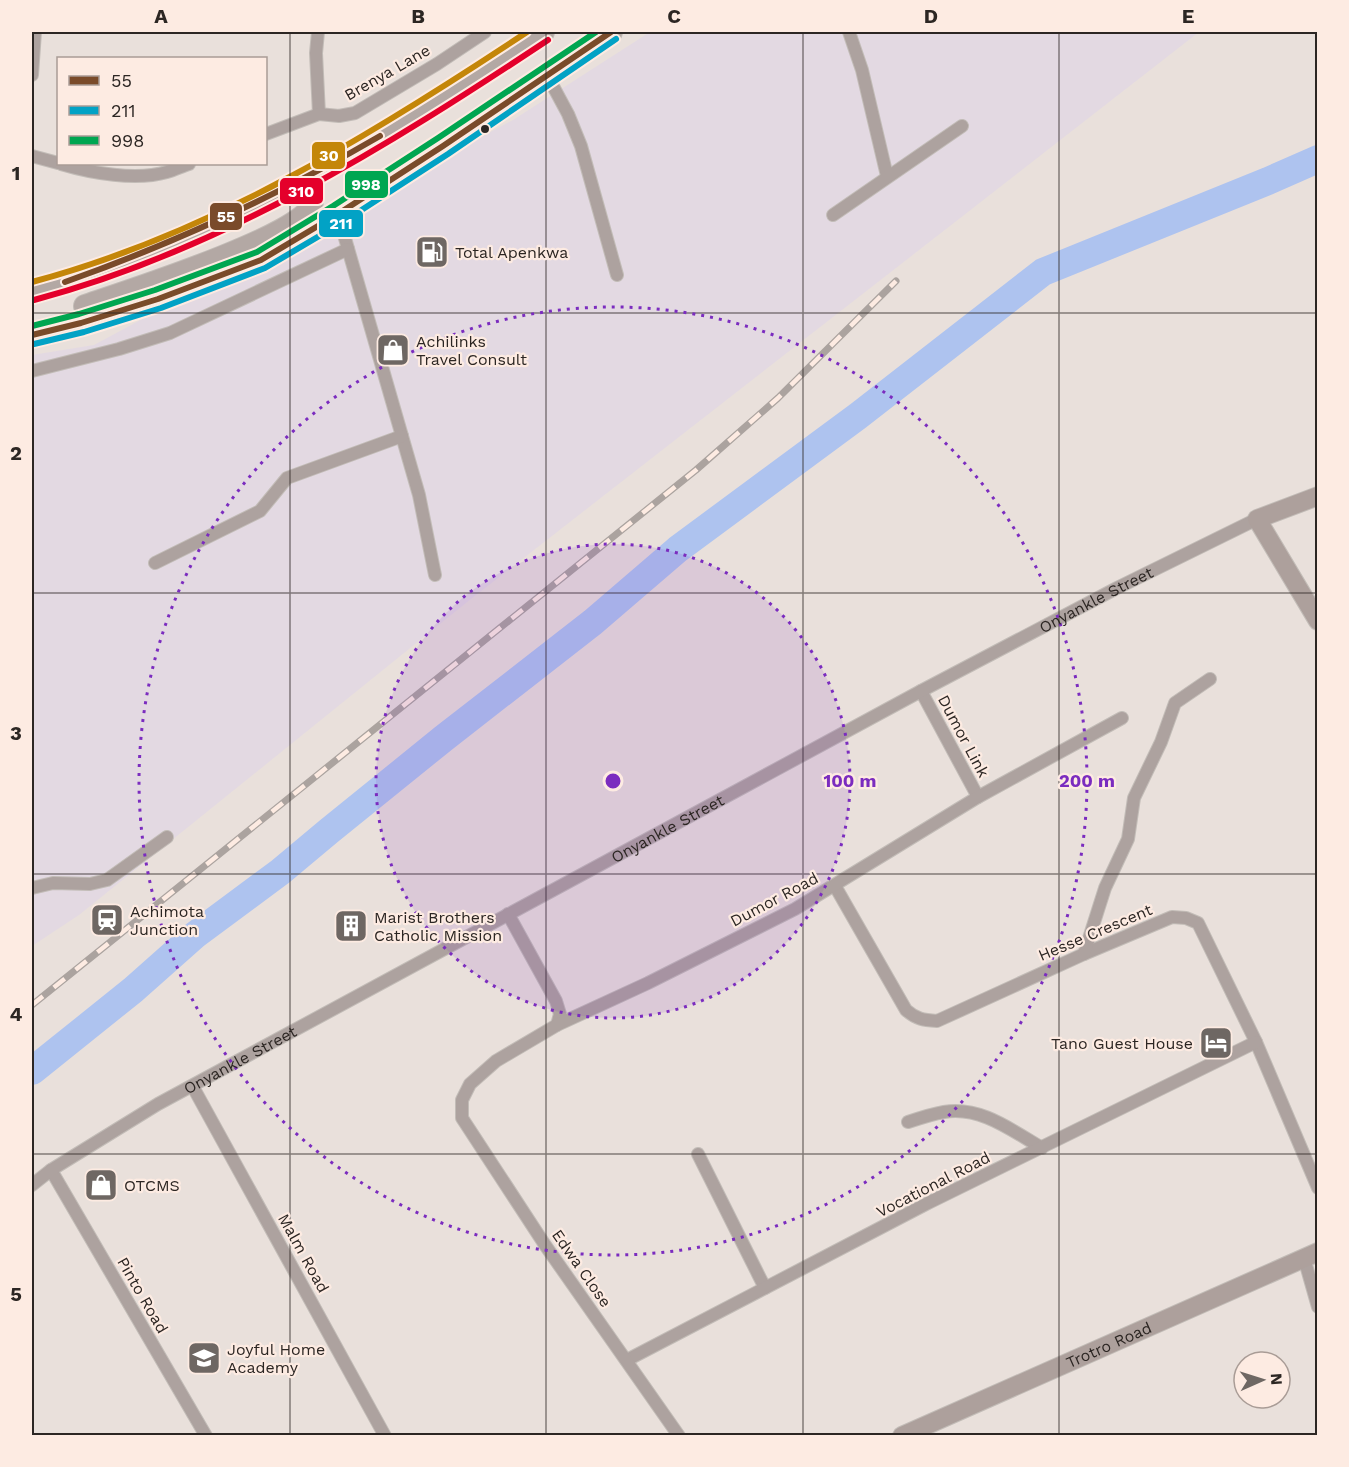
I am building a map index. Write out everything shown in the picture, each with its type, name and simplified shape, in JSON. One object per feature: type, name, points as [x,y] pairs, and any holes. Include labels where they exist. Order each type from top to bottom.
[{"type":"highway","points":[[32,291],[130,261],[195,233],[305,180],[410,118],[543,32]]},
{"type":"highway","points":[[32,334],[81,323],[158,299],[261,260],[338,214],[610,32]]},
{"type":"highway","points":[[32,321],[151,284],[268,237],[303,217],[311,207],[311,194],[305,180]]},
{"type":"street","points":[[32,75],[35,32]]},
{"type":"street","points":[[318,32],[315,53],[319,114]]},
{"type":"street","name":"Brenya Lane","points":[[267,134],[319,114],[339,116],[355,113],[485,32]]},
{"type":"street","points":[[849,32],[862,70],[887,176]]},
{"type":"street","points":[[547,75],[568,114],[581,146],[617,275]]},
{"type":"street","points":[[833,215],[962,126]]},
{"type":"street","points":[[32,156],[57,162]]},
{"type":"street","points":[[67,165],[80,169],[136,175],[165,172],[186,165]]},
{"type":"street","points":[[338,214],[419,495],[435,575]]},
{"type":"street","points":[[32,371],[119,349],[170,333],[348,249]]},
{"type":"street","points":[[155,564],[260,511],[287,478],[402,436]]},
{"type":"street","name":"Onyankle Street","points":[[32,1185],[51,1170],[158,1104],[921,691],[1118,588],[1257,519],[1317,496]]},
{"type":"street","points":[[1257,519],[1317,621]]},
{"type":"street","points":[[1084,954],[1105,888],[1128,839],[1134,798],[1161,742],[1175,703],[1210,679]]},
{"type":"street","name":"Dumor Link","points":[[921,691],[978,797]]},
{"type":"street","name":"Dumor Road","points":[[462,1118],[462,1100],[470,1084],[496,1061],[558,1025],[648,983],[795,909],[978,797],[1122,718]]},
{"type":"street","points":[[32,888],[53,883],[90,884],[107,880],[167,837]]},
{"type":"street","name":"Hesse Crescent","points":[[835,886],[906,1010],[914,1017],[923,1020],[937,1021],[1172,917],[1194,921],[1202,929],[1256,1042],[1317,1188]]},
{"type":"street","points":[[508,914],[556,1001],[560,1014],[558,1025]]},
{"type":"street","name":"Vocational Road","points":[[627,1360],[928,1203],[1256,1042]]},
{"type":"street","name":"Malm Road","points":[[193,1087],[386,1436]]},
{"type":"street","points":[[908,1122],[945,1112],[970,1111],[985,1115],[1042,1148]]},
{"type":"street","name":"Edwa Close","points":[[462,1118],[545,1245],[679,1436]]},
{"type":"street","points":[[698,1154],[765,1288]]},
{"type":"street","name":"Pinto Road","points":[[51,1170],[206,1436]]},
{"type":"street","points":[[1311,1255],[1317,1307]]},
{"type":"street","name":"Trotro Road","points":[[902,1436],[1311,1255]]},
{"type":"shaded area","points":[[650,32],[1199,32],[471,599],[79,915],[32,946],[32,355],[94,345],[513,120]]},
{"type":"waterway","points":[[32,1071],[133,990],[195,935],[280,872],[444,738],[593,622],[678,549],[858,416],[1043,272],[1318,159]]},
{"type":"railway","points":[[32,1005],[696,470],[778,398],[896,281]]},
{"type":"transit line","name":"30","points":[[32,282],[99,262],[227,209],[350,143],[527,32]]},
{"type":"transit line","name":"998","points":[[32,326],[155,290],[257,252],[438,138],[596,32]]},
{"type":"transit line","name":"55","points":[[32,335],[81,323],[158,299],[261,260],[338,214],[443,146],[611,32]]},
{"type":"transit line","name":"211","points":[[34,344],[84,332],[161,308],[265,268],[343,222],[448,154],[616,39]]},
{"type":"transit line","name":"310","points":[[34,300],[104,279],[237,224],[365,156],[548,40]]},
{"type":"transit line","name":"55","points":[[65,282],[146,251],[265,198],[380,136]]},
{"type":"place","name":"Total Apenkwa","points":[[432,252]]},
{"type":"place","name":"Achilinks Travel Consult","points":[[393,350]]},
{"type":"place","name":"Achimota Junction","points":[[107,920]]},
{"type":"place","name":"Marist Brothers Catholic Mission","points":[[351,926]]},
{"type":"place","name":"Tano Guest House","points":[[1216,1043]]},
{"type":"place","name":"OTCMS","points":[[101,1185]]},
{"type":"place","name":"Joyful Home Academy","points":[[204,1358]]}]
